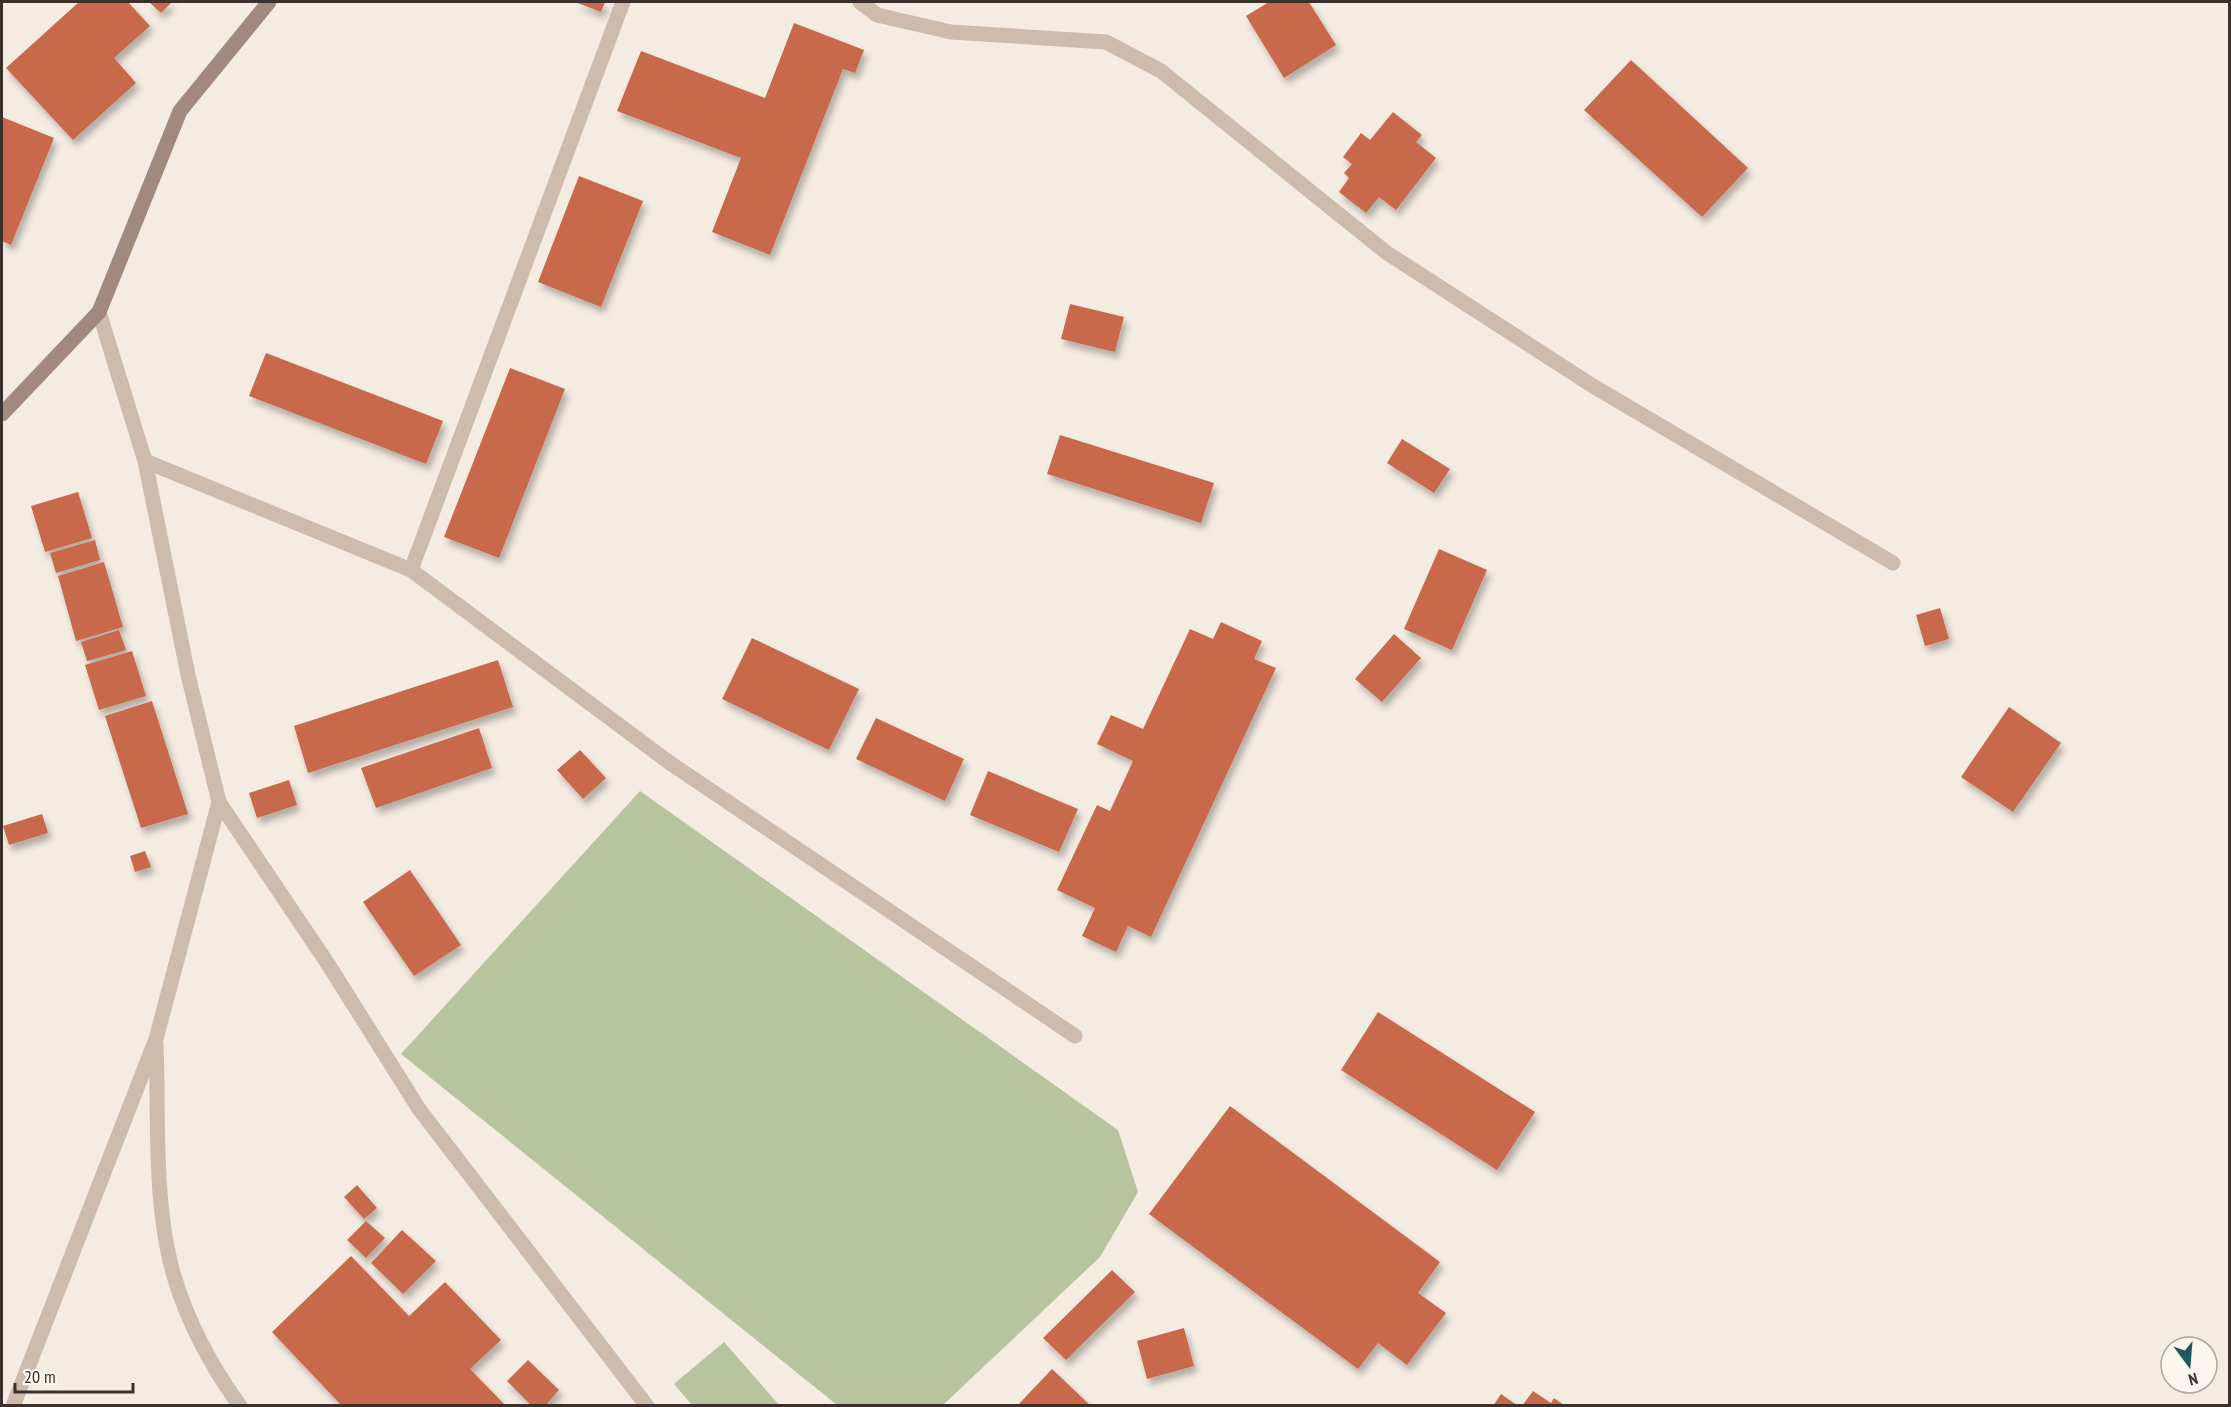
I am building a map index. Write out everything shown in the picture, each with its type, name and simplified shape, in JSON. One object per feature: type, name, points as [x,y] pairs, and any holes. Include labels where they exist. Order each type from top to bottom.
[{"type":"street","points":[[2,414],[99,312],[180,111],[269,2]]},
{"type":"street","points":[[411,570],[623,2]]},
{"type":"street","points":[[860,2],[877,15],[951,32],[1106,42],[1161,70],[1387,253],[1593,386],[1893,563]]},
{"type":"street","points":[[99,312],[145,461],[188,675],[219,802],[328,964],[419,1109],[647,1406]]},
{"type":"street","points":[[145,461],[411,570],[670,763],[1075,1036]]},
{"type":"street","points":[[13,1406],[156,1039],[219,802]]},
{"type":"street","points":[[156,1039],[162,1212],[174,1275],[191,1325],[221,1379],[240,1406]]},
{"type":"green space","points":[[640,791],[1118,1130],[1138,1192],[1100,1257],[943,1405],[837,1405],[401,1054]]},
{"type":"green space","points":[[724,1342],[779,1405],[692,1405],[674,1384]]},
{"type":"building","points":[[79,2],[128,2],[150,26],[114,58],[136,83],[73,140],[6,68]]},
{"type":"building","points":[[149,2],[172,2],[161,13]]},
{"type":"building","points":[[575,2],[605,2],[601,12]]},
{"type":"building","points":[[1269,2],[1309,2],[1336,45],[1284,78],[1246,16]]},
{"type":"building","points":[[794,23],[864,50],[855,73],[843,69],[770,255],[712,232],[741,158],[617,111],[641,51],[765,98]]},
{"type":"building","points":[[1631,60],[1748,168],[1702,217],[1584,110]]},
{"type":"building","points":[[1393,112],[1422,135],[1416,142],[1436,158],[1396,210],[1379,197],[1366,213],[1339,192],[1349,178],[1344,173],[1352,164],[1343,157],[1361,133],[1370,140]]},
{"type":"building","points":[[2,117],[54,138],[11,245],[2,241]]},
{"type":"building","points":[[579,176],[643,201],[601,307],[538,282]]},
{"type":"building","points":[[1070,304],[1124,317],[1115,352],[1061,339]]},
{"type":"building","points":[[266,353],[443,421],[426,464],[249,396]]},
{"type":"building","points":[[510,368],[565,389],[499,558],[444,537]]},
{"type":"building","points":[[1060,435],[1214,483],[1201,523],[1047,474]]},
{"type":"building","points":[[1402,439],[1450,469],[1434,493],[1387,463]]},
{"type":"building","points":[[78,492],[92,538],[45,552],[31,506]]},
{"type":"building","points":[[95,540],[100,560],[56,573],[50,553]]},
{"type":"building","points":[[1439,549],[1487,570],[1452,650],[1404,629]]},
{"type":"building","points":[[104,562],[123,627],[76,641],[58,576]]},
{"type":"building","points":[[1940,608],[1949,639],[1925,646],[1916,615]]},
{"type":"building","points":[[1221,622],[1262,641],[1254,659],[1276,668],[1151,937],[1128,926],[1116,952],[1082,936],[1095,908],[1057,890],[1097,805],[1110,811],[1133,761],[1097,744],[1111,715],[1143,729],[1190,629],[1213,639]]},
{"type":"building","points":[[119,630],[126,650],[87,661],[81,642]]},
{"type":"building","points":[[1394,634],[1421,658],[1382,702],[1355,679]]},
{"type":"building","points":[[752,638],[859,689],[829,750],[722,699]]},
{"type":"building","points":[[132,651],[146,696],[99,710],[85,665]]},
{"type":"building","points":[[498,660],[513,707],[308,773],[294,726]]},
{"type":"building","points":[[152,701],[188,814],[141,828],[105,716]]},
{"type":"building","points":[[2009,707],[2061,743],[2013,812],[1961,777]]},
{"type":"building","points":[[876,718],[964,759],[945,801],[856,759]]},
{"type":"building","points":[[479,728],[492,768],[376,808],[361,768]]},
{"type":"building","points":[[580,750],[606,778],[583,799],[557,770]]},
{"type":"building","points":[[988,771],[1078,809],[1059,852],[970,815]]},
{"type":"building","points":[[289,780],[297,805],[257,818],[249,793]]},
{"type":"building","points":[[42,814],[48,833],[9,845],[3,826]]},
{"type":"building","points":[[145,851],[151,867],[135,872],[130,856]]},
{"type":"building","points":[[410,870],[461,945],[414,976],[363,902]]},
{"type":"building","points":[[1378,1012],[1535,1112],[1497,1170],[1341,1070]]},
{"type":"building","points":[[1230,1106],[1440,1262],[1418,1293],[1446,1313],[1407,1365],[1378,1343],[1358,1369],[1149,1214]]},
{"type":"building","points":[[357,1185],[377,1208],[364,1219],[344,1197]]},
{"type":"building","points":[[366,1221],[385,1238],[366,1258],[347,1240]]},
{"type":"building","points":[[402,1230],[436,1261],[403,1294],[371,1263]]},
{"type":"building","points":[[351,1256],[409,1316],[445,1282],[501,1340],[470,1369],[506,1406],[342,1406],[272,1332]]},
{"type":"building","points":[[1112,1270],[1135,1292],[1066,1360],[1043,1338]]},
{"type":"building","points":[[1184,1328],[1194,1366],[1147,1379],[1137,1341]]},
{"type":"building","points":[[528,1360],[559,1390],[545,1406],[532,1406],[507,1381]]},
{"type":"building","points":[[1052,1369],[1091,1406],[1017,1406]]},
{"type":"building","points":[[1533,1391],[1551,1403],[1554,1398],[1565,1406],[1522,1406]]},
{"type":"building","points":[[1501,1394],[1518,1406],[1493,1406]]}]
